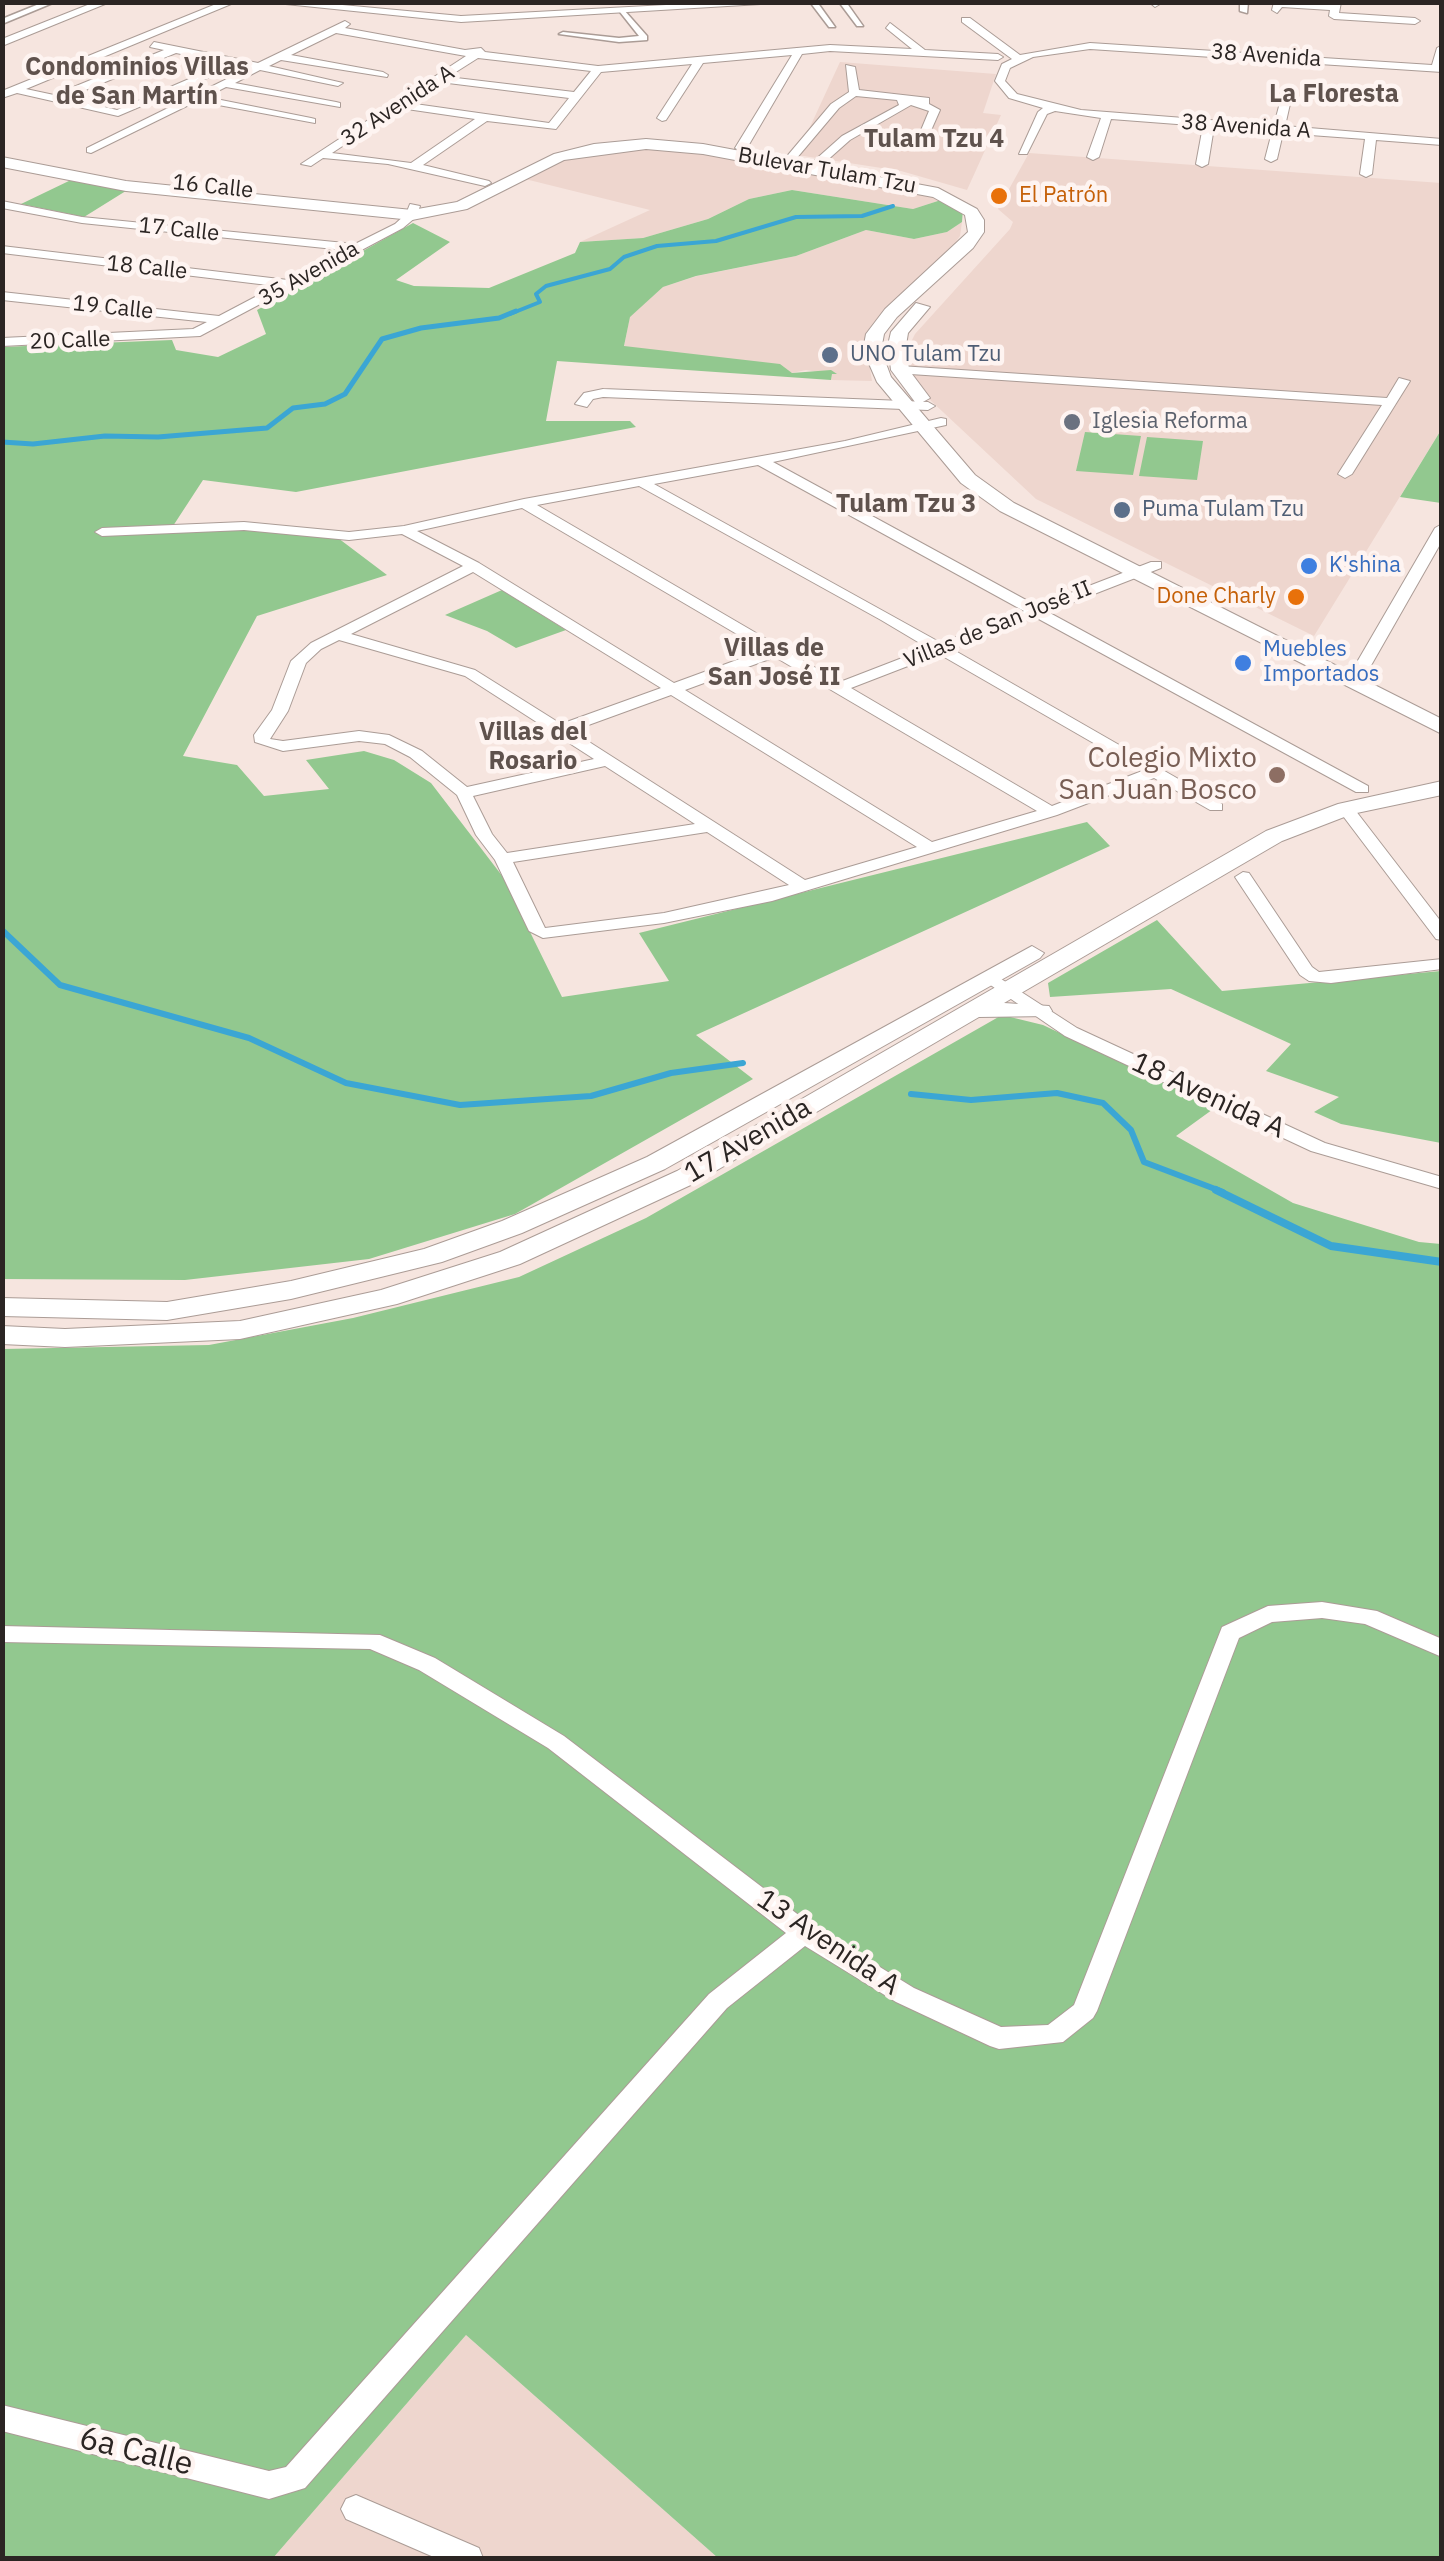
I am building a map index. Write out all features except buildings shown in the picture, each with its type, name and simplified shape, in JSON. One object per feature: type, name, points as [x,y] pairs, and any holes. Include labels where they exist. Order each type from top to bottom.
[{"type":"main road","name":"Bulevar Tulam Tzu","points":[[417,209],[446,203],[538,156],[601,141],[678,139],[816,164],[938,193],[956,201],[976,220],[976,232],[891,313],[875,334],[875,364],[905,406],[988,476],[1110,542],[1442,707]]},
{"type":"main road","name":"Bulevar Tulam Tzu","points":[[417,209],[456,208],[548,162],[594,148],[672,145],[816,164],[947,188],[982,204],[995,221],[995,234],[900,332],[900,370],[928,406],[932,425],[984,492],[1442,728]]},
{"type":"main road","name":"16 Calle","points":[[2,152],[164,182],[417,209]]},
{"type":"main road","name":"16 Calle","points":[[2,162],[126,186],[417,209]]},
{"type":"main road","points":[[1088,548],[1110,542]]},
{"type":"main road","name":"17 Avenida","points":[[2,1336],[66,1338],[240,1330],[387,1298],[528,1250],[686,1176],[972,1010],[999,982],[1256,828],[1312,804],[1362,789],[1442,775]]},
{"type":"main road","name":"17 Avenida","points":[[2,1307],[102,1312],[167,1310],[292,1290],[432,1256],[545,1214],[656,1163],[1274,836],[1346,808],[1442,788]]},
{"type":"main road","points":[[972,1010],[1040,1011]]},
{"type":"street","points":[[2,22],[52,2]]},
{"type":"street","points":[[4,41],[106,2]]},
{"type":"street","points":[[2,94],[231,2]]},
{"type":"street","points":[[271,2],[402,15],[506,17],[789,2]]},
{"type":"street","points":[[402,15],[419,2]]},
{"type":"street","points":[[506,17],[526,2]]},
{"type":"street","points":[[573,14],[586,2]]},
{"type":"street","points":[[813,2],[832,26]]},
{"type":"street","points":[[842,2],[860,24]]},
{"type":"street","points":[[1277,10],[1278,4],[1336,5],[1334,16],[1415,21]]},
{"type":"street","points":[[92,150],[368,12]]},
{"type":"street","points":[[563,34],[619,40],[644,38],[624,12]]},
{"type":"street","points":[[966,20],[1018,60]]},
{"type":"street","points":[[890,26],[922,52]]},
{"type":"street","points":[[1079,29],[1090,46]]},
{"type":"street","points":[[333,30],[598,68],[850,48],[998,58]]},
{"type":"street","points":[[154,45],[237,62],[340,76],[358,70]]},
{"type":"street","name":"38 Avenida","points":[[1018,60],[1049,50],[1090,46],[1439,69]]},
{"type":"street","points":[[1439,69],[1442,48]]},
{"type":"street","points":[[55,99],[176,49]]},
{"type":"street","name":"32 Avenida A","points":[[307,164],[483,49]]},
{"type":"street","points":[[741,148],[796,55],[795,50]]},
{"type":"street","points":[[279,56],[383,75]]},
{"type":"street","name":"38 Avenida A","points":[[1018,60],[1001,74],[1004,88],[1051,109],[1442,142]]},
{"type":"street","points":[[662,118],[698,61]]},
{"type":"street","points":[[21,91],[118,113],[237,62]]},
{"type":"street","points":[[263,64],[338,83]]},
{"type":"street","points":[[850,67],[854,93]]},
{"type":"street","points":[[400,106],[552,127],[598,68]]},
{"type":"street","points":[[440,79],[578,96]]},
{"type":"street","points":[[210,91],[330,109],[225,84]]},
{"type":"street","points":[[816,164],[835,106],[854,93],[935,110],[924,134]]},
{"type":"street","points":[[1271,160],[1287,96]]},
{"type":"street","points":[[196,98],[311,120]]},
{"type":"street","points":[[816,164],[846,138],[906,101]]},
{"type":"street","points":[[1023,152],[1043,112],[1051,109]]},
{"type":"street","points":[[1093,156],[1108,116]]},
{"type":"street","points":[[414,167],[484,118]]},
{"type":"street","points":[[1202,164],[1209,124]]},
{"type":"street","points":[[1366,174],[1371,136]]},
{"type":"street","points":[[322,155],[376,159],[485,183]]},
{"type":"street","name":"17 Calle","points":[[2,204],[82,220],[357,248]]},
{"type":"street","name":"35 Avenida","points":[[196,334],[357,248],[417,209]]},
{"type":"street","name":"18 Calle","points":[[2,250],[292,284]]},
{"type":"street","name":"19 Calle","points":[[2,296],[224,320]]},
{"type":"street","name":"20 Calle","points":[[2,342],[196,334]]},
{"type":"street","points":[[900,370],[1391,402]]},
{"type":"street","points":[[1345,474],[1404,381]]},
{"type":"street","points":[[582,404],[588,396],[603,394],[928,406]]},
{"type":"street","points":[[102,532],[244,526],[356,536],[404,530],[524,503],[932,425]]},
{"type":"street","points":[[758,460],[1362,789]]},
{"type":"street","points":[[640,482],[1216,806]]},
{"type":"street","points":[[524,503],[1051,812]]},
{"type":"street","points":[[404,530],[474,566],[930,848]]},
{"type":"street","points":[[1361,669],[1441,530]]},
{"type":"street","name":"Villas de San José II","points":[[840,687],[1156,565]]},
{"type":"street","points":[[474,566],[316,646],[299,661],[280,711],[262,735],[263,742],[284,746],[360,736],[389,740],[416,754],[464,793],[538,932],[543,934],[664,918],[803,886],[1051,812],[1156,772]]},
{"type":"street","points":[[338,635],[470,674],[803,886]]},
{"type":"street","points":[[560,730],[779,650]]},
{"type":"street","points":[[464,793],[607,761]]},
{"type":"street","points":[[1346,808],[1442,935]]},
{"type":"street","points":[[503,860],[706,827]]},
{"type":"street","points":[[1243,877],[1306,971],[1315,977],[1442,964]]},
{"type":"street","name":"18 Avenida A","points":[[999,982],[1072,1032],[1318,1147],[1442,1183]]},
{"type":"street","name":"13 Avenida A","points":[[2,1634],[372,1641],[427,1664],[556,1742],[804,1933],[905,1995],[1000,2038],[1054,2035],[1084,2011],[1230,1633],[1268,1614],[1322,1610],[1370,1617],[1442,1649]]},
{"type":"street","name":"6a Calle","points":[[2,2418],[269,2485],[294,2478],[718,2001],[804,1933]]},
{"type":"street","points":[[356,2509],[468,2558]]},
{"type":"shaded area","points":[[840,62],[996,74],[983,113],[1001,115],[967,190],[901,171],[797,155]]},
{"type":"shaded area","points":[[629,147],[681,149],[911,190],[941,200],[913,209],[792,190],[749,199],[708,219],[643,238],[580,242],[650,210],[525,179],[565,159]]},
{"type":"shaded area","points":[[1029,153],[1441,183],[1441,430],[1314,636],[1036,499],[928,398],[903,358],[915,334],[1010,229],[1013,222],[998,209]]},
{"type":"shaded area","points":[[962,222],[960,236],[952,247],[874,322],[865,336],[872,381],[831,380],[832,374],[806,370],[792,373],[783,368],[624,347],[630,316],[663,287],[796,256],[866,230],[914,239],[947,232]]},
{"type":"shaded area","points":[[466,2335],[718,2558],[273,2558]]},
{"type":"green space","points":[[73,179],[129,189],[84,217],[21,204]]},
{"type":"green space","points":[[792,190],[913,209],[941,200],[963,208],[962,222],[947,232],[914,239],[866,230],[796,256],[696,276],[663,287],[630,317],[624,346],[780,364],[792,373],[831,370],[837,374],[832,374],[831,380],[557,361],[546,421],[630,421],[636,427],[296,492],[203,480],[173,526],[296,529],[338,538],[387,575],[257,616],[183,756],[237,765],[264,796],[329,789],[306,760],[364,751],[394,760],[431,783],[503,877],[562,997],[669,981],[639,933],[1087,822],[1110,846],[696,1035],[753,1079],[515,1214],[369,1259],[185,1280],[3,1279],[2,347],[172,340],[176,350],[218,357],[266,334],[257,310],[413,223],[450,242],[396,280],[414,286],[489,288],[575,253],[580,242],[643,238],[708,219],[749,199]]},
{"type":"green space","points":[[1441,430],[1441,503],[1400,497]]},
{"type":"green space","points":[[1085,432],[1141,436],[1133,475],[1076,471]]},
{"type":"green space","points":[[1147,437],[1203,441],[1197,480],[1139,476]]},
{"type":"green space","points":[[502,590],[566,630],[516,648],[487,631],[445,615]]},
{"type":"green space","points":[[1157,920],[1222,991],[1441,971],[1441,1143],[1341,1124],[1314,1112],[1339,1097],[1266,1071],[1291,1044],[1171,989],[1050,997],[1048,983]]},
{"type":"green space","points":[[1002,1015],[1043,1025],[1216,1107],[1176,1136],[1293,1203],[1419,1242],[1441,1244],[1441,2558],[718,2558],[466,2335],[273,2558],[3,2558],[3,1349],[209,1345],[353,1318],[519,1277],[646,1218]]},
{"type":"waterway","points":[[510,314],[540,302],[536,294],[546,286],[610,269],[624,257],[657,246],[716,241],[796,217],[862,216],[893,206]]},
{"type":"waterway","points":[[2,442],[33,444],[105,436],[158,437],[267,428],[293,408],[325,404],[345,394],[382,339],[421,328],[499,318],[516,311]]},
{"type":"waterway","points":[[2,930],[60,985],[249,1038],[346,1083],[460,1105],[591,1096],[671,1073],[743,1063]]},
{"type":"waterway","points":[[911,1094],[971,1100],[1057,1093],[1103,1103],[1131,1130],[1144,1162],[1223,1192]]},
{"type":"waterway","points":[[1216,1190],[1331,1246],[1442,1262]]},
{"type":"place","name":"El Patrón","points":[[999,196]]},
{"type":"place","name":"UNO Tulam Tzu","points":[[830,355]]},
{"type":"place","name":"Iglesia Reforma","points":[[1072,422]]},
{"type":"place","name":"Puma Tulam Tzu","points":[[1122,510]]},
{"type":"place","name":"K'shina","points":[[1309,566]]},
{"type":"place","name":"Done Charly","points":[[1296,597]]},
{"type":"place","name":"Muebles Importados","points":[[1243,663]]},
{"type":"place","name":"Colegio Mixto San Juan Bosco","points":[[1277,775]]},
{"type":"district","name":"Condominios Villas de San Martín","points":[[137,82]]},
{"type":"district","name":"La Floresta","points":[[1334,95]]},
{"type":"district","name":"Tulam Tzu 4","points":[[934,140]]},
{"type":"district","name":"Tulam Tzu 3","points":[[906,505]]},
{"type":"district","name":"Villas de San José II","points":[[774,664]]},
{"type":"district","name":"Villas del Rosario","points":[[533,748]]}]
